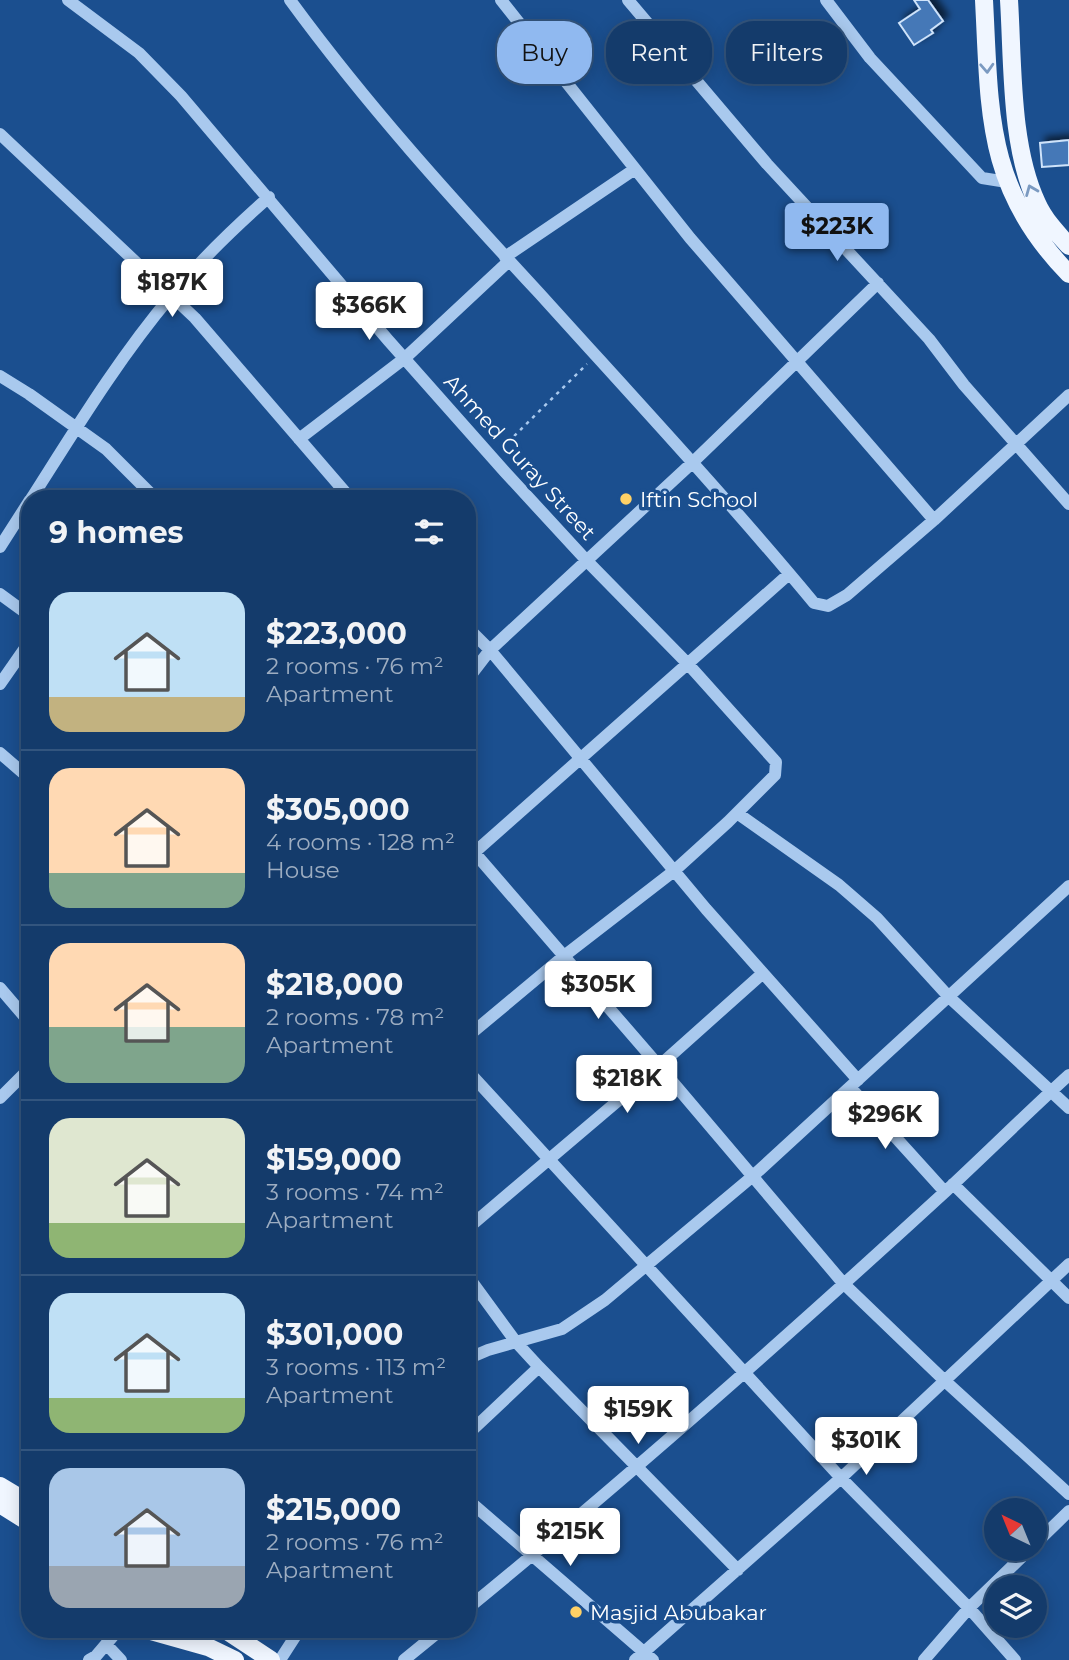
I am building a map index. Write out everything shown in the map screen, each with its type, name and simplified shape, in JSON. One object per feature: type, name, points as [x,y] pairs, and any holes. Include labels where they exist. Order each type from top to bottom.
[{"type":"main road","points":[[984,0],[989,111],[995,145],[1007,182],[1021,212],[1038,238],[1069,274]]},
{"type":"main road","points":[[1009,0],[1016,116],[1026,178],[1038,205],[1069,246]]},
{"type":"main road","points":[[0,1486],[21,1499]]},
{"type":"main road","points":[[0,1504],[21,1517]]},
{"type":"main road","points":[[176,1638],[208,1647],[235,1660]]},
{"type":"main road","points":[[238,1638],[271,1660]]},
{"type":"street","name":"Ahmed Guray Street","points":[[68,0],[139,53],[181,96],[492,457],[587,561],[688,664],[776,762],[775,775],[674,871],[564,956],[476,1029]]},
{"type":"street","points":[[290,0],[326,49],[449,194],[692,463],[814,603],[828,606],[847,595],[934,520],[1069,395]]},
{"type":"street","points":[[501,0],[690,238],[934,520]]},
{"type":"street","points":[[628,0],[767,164],[929,339],[964,385],[1069,504]]},
{"type":"street","points":[[826,0],[870,58],[982,178],[1007,182]]},
{"type":"street","points":[[0,134],[20,156],[195,318],[343,490]]},
{"type":"street","points":[[299,439],[405,358],[507,259],[635,169]]},
{"type":"street","points":[[36,490],[126,354],[171,295],[222,239],[269,197]]},
{"type":"street","points":[[476,668],[490,650],[692,463],[878,283]]},
{"type":"street","points":[[0,376],[106,449],[147,490]]},
{"type":"street","points":[[0,547],[21,514]]},
{"type":"street","points":[[476,847],[789,574]]},
{"type":"street","points":[[0,594],[21,609]]},
{"type":"street","points":[[476,635],[854,1084],[949,1188],[1069,1298]]},
{"type":"street","points":[[0,684],[21,654]]},
{"type":"street","points":[[0,753],[21,771]]},
{"type":"street","points":[[737,813],[848,893],[877,918],[949,997],[1069,1108]]},
{"type":"street","points":[[476,859],[564,956],[843,1283],[944,1381],[1069,1494]]},
{"type":"street","points":[[476,1356],[562,1329],[605,1300],[753,1176],[1069,886]]},
{"type":"street","points":[[476,1221],[659,1066],[763,973]]},
{"type":"street","points":[[0,988],[21,1012]]},
{"type":"street","points":[[476,1602],[745,1372],[949,1188],[1069,1075]]},
{"type":"street","points":[[0,1098],[21,1077]]},
{"type":"street","points":[[476,1080],[841,1478],[969,1608],[1015,1660]]},
{"type":"street","points":[[476,1507],[644,1658],[1069,1264]]},
{"type":"street","points":[[476,1287],[538,1367],[738,1570]]},
{"type":"street","points":[[476,1426],[538,1367]]},
{"type":"street","points":[[1047,1532],[1069,1511]]},
{"type":"street","points":[[925,1660],[969,1608],[1018,1561]]},
{"type":"street","points":[[89,1660],[111,1638]]},
{"type":"street","points":[[280,1660],[294,1638]]},
{"type":"street","points":[[404,1660],[431,1638]]},
{"type":"street","points":[[106,1644],[121,1660]]},
{"type":"path","points":[[492,457],[595,355]]},
{"type":"building","points":[[914,0],[928,0],[943,21],[931,30],[933,33],[914,45],[899,23],[920,9]]},
{"type":"building","points":[[1069,140],[1069,165],[1042,167],[1040,143]]},
{"type":"place","name":"Iftin School","points":[[626,499]]},
{"type":"place","name":"Masjid Abubakar","points":[[576,1612]]}]
